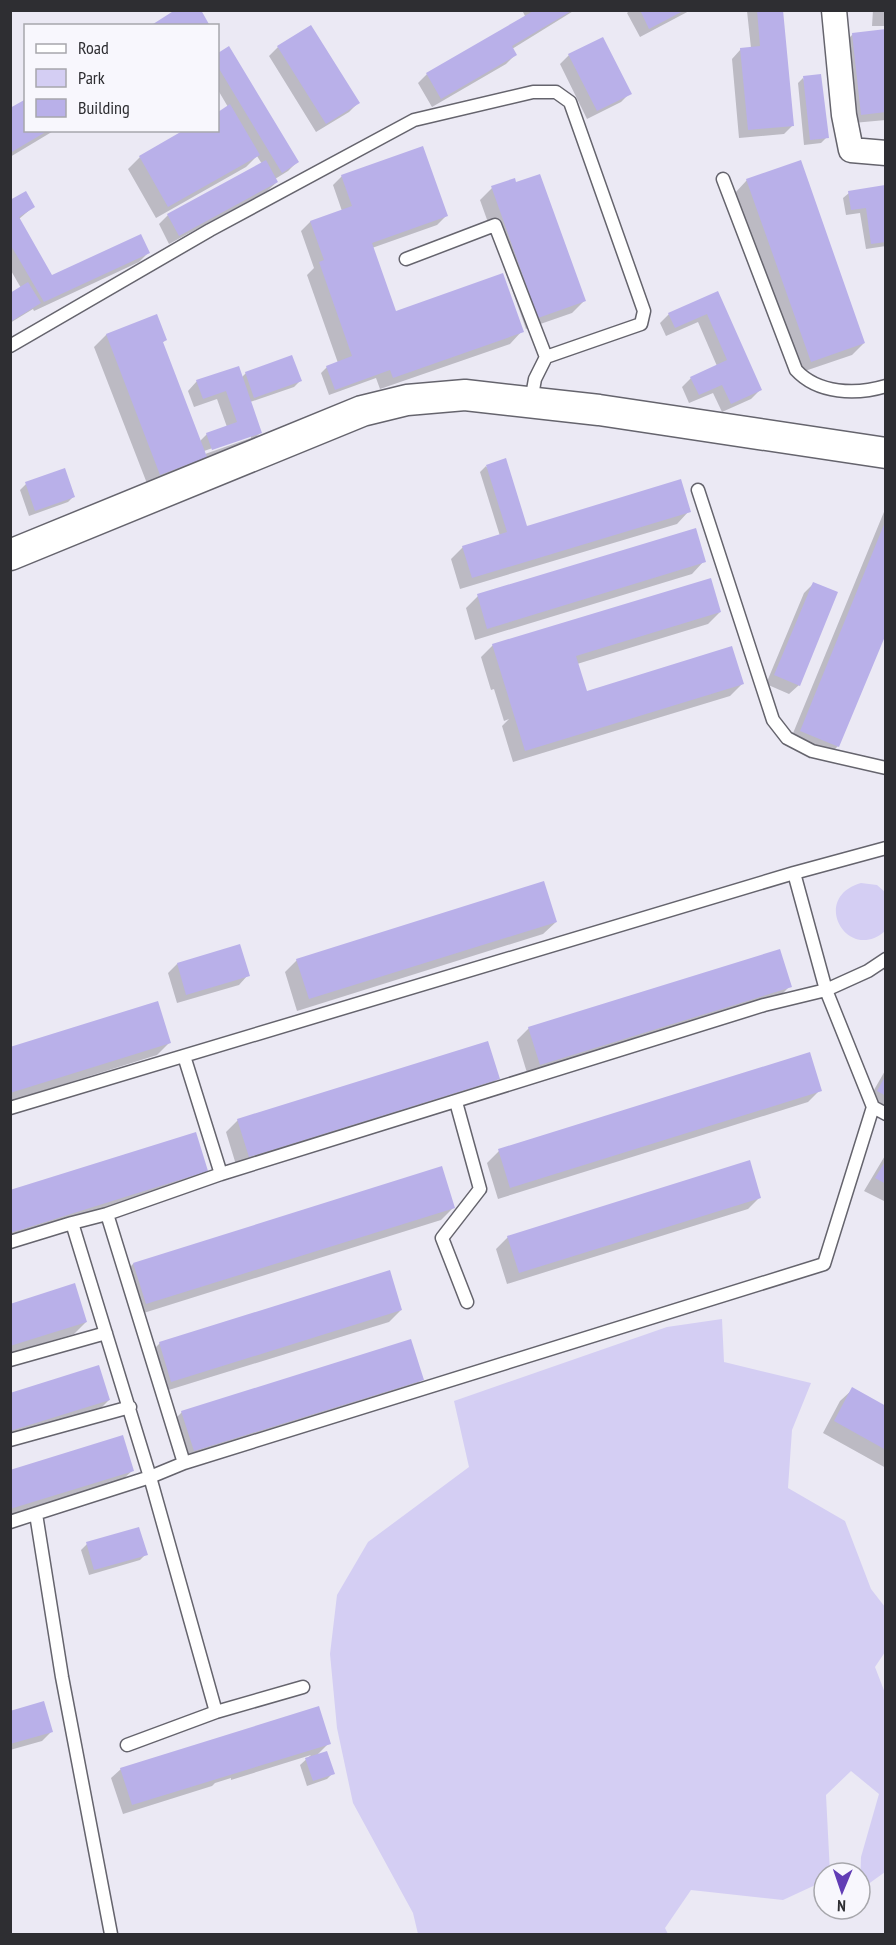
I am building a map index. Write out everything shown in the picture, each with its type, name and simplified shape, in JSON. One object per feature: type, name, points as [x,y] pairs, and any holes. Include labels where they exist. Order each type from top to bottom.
[{"type":"street","points":[[834,10],[844,115],[851,150],[885,153]]},
{"type":"street","points":[[10,555],[362,411],[407,400],[465,395],[531,402],[885,453]]},
{"type":"lane","points":[[10,346],[210,230],[414,120],[533,92],[556,92],[570,102],[644,311],[641,324],[546,357],[535,379],[531,402]]},
{"type":"lane","points":[[723,179],[796,370],[805,380],[829,390],[848,392],[885,386]]},
{"type":"lane","points":[[406,259],[495,225],[546,357]]},
{"type":"lane","points":[[698,490],[774,720],[787,738],[812,751],[885,768]]},
{"type":"lane","points":[[10,1108],[794,873],[885,848]]},
{"type":"lane","points":[[794,873],[826,990],[873,1107],[885,1114]]},
{"type":"lane","points":[[10,1242],[107,1214],[221,1174],[764,1005],[826,990],[868,971],[885,959]]},
{"type":"lane","points":[[184,1056],[221,1174]]},
{"type":"lane","points":[[456,1102],[480,1189],[442,1238],[466,1302]]},
{"type":"lane","points":[[10,1522],[150,1477],[184,1463],[824,1264],[873,1107]]},
{"type":"lane","points":[[107,1214],[184,1463]]},
{"type":"lane","points":[[72,1223],[130,1407],[216,1712]]},
{"type":"lane","points":[[10,1360],[106,1333]]},
{"type":"lane","points":[[10,1440],[130,1407]]},
{"type":"lane","points":[[36,1514],[63,1677],[111,1935]]},
{"type":"lane","points":[[127,1745],[216,1712],[303,1687]]},
{"type":"green space","points":[[861,883],[877,885],[885,892],[885,931],[871,939],[858,940],[847,934],[840,925],[836,913],[838,901],[846,891]]},
{"type":"green space","points":[[722,1319],[724,1362],[811,1383],[792,1430],[788,1488],[845,1521],[871,1589],[885,1607],[885,1652],[875,1667],[885,1693],[885,1872],[872,1881],[872,1861],[861,1861],[879,1794],[851,1771],[826,1795],[829,1861],[812,1861],[812,1887],[783,1900],[691,1890],[665,1928],[668,1934],[418,1934],[413,1913],[353,1803],[337,1728],[330,1654],[337,1595],[368,1542],[469,1467],[454,1401],[667,1327]]},
{"type":"building","points":[[175,10],[201,10],[209,24],[153,24]]},
{"type":"building","points":[[535,10],[573,10],[512,46],[517,55],[441,99],[426,73]]},
{"type":"building","points":[[640,10],[685,10],[649,29]]},
{"type":"building","points":[[757,10],[783,10],[794,126],[748,130],[740,48],[760,46]]},
{"type":"building","points":[[311,25],[360,103],[326,124],[277,46]]},
{"type":"building","points":[[886,29],[886,112],[861,115],[852,33]]},
{"type":"building","points":[[603,37],[632,94],[597,111],[568,54]]},
{"type":"building","points":[[229,46],[299,162],[282,173],[219,69],[219,52]]},
{"type":"building","points":[[821,74],[829,138],[810,140],[803,76]]},
{"type":"building","points":[[24,100],[24,132],[46,132],[10,153],[10,108]]},
{"type":"building","points":[[230,104],[260,155],[168,207],[139,156],[181,132],[219,132],[219,111]]},
{"type":"building","points":[[423,146],[448,216],[372,243],[396,311],[503,273],[524,332],[393,378],[390,370],[335,390],[326,366],[352,356],[319,262],[324,260],[310,221],[352,206],[341,175]]},
{"type":"building","points":[[266,160],[278,182],[179,236],[167,214]]},
{"type":"building","points":[[801,160],[865,343],[811,362],[746,179]]},
{"type":"building","points":[[540,174],[586,301],[538,318],[491,186],[515,178],[516,182]]},
{"type":"building","points":[[885,185],[886,242],[871,244],[866,208],[851,210],[848,191]]},
{"type":"building","points":[[26,191],[35,207],[19,217],[52,275],[141,234],[150,253],[44,302],[10,244],[10,200]]},
{"type":"building","points":[[28,282],[41,303],[10,322],[10,293]]},
{"type":"building","points":[[718,291],[762,390],[731,404],[722,385],[699,395],[690,377],[727,360],[707,314],[675,328],[668,313]]},
{"type":"building","points":[[157,314],[167,340],[163,342],[207,457],[160,475],[106,334]]},
{"type":"building","points":[[292,355],[302,381],[254,398],[245,372]]},
{"type":"building","points":[[239,366],[262,433],[212,450],[206,433],[237,422],[226,391],[203,399],[196,380]]},
{"type":"building","points":[[506,458],[527,526],[681,479],[691,512],[472,578],[462,546],[507,532],[486,465]]},
{"type":"building","points":[[65,468],[75,497],[35,511],[25,482]]},
{"type":"building","points":[[885,522],[886,634],[839,747],[800,731]]},
{"type":"building","points":[[696,528],[706,562],[487,629],[477,594]]},
{"type":"building","points":[[711,578],[721,612],[576,656],[587,691],[732,646],[744,684],[525,751],[492,644]]},
{"type":"building","points":[[813,582],[838,592],[800,686],[774,675]]},
{"type":"building","points":[[544,881],[557,922],[309,999],[296,959]]},
{"type":"building","points":[[240,944],[250,976],[186,995],[177,963]]},
{"type":"building","points":[[780,949],[792,987],[540,1065],[528,1027]]},
{"type":"building","points":[[158,1001],[171,1043],[10,1093],[10,1047]]},
{"type":"building","points":[[488,1041],[500,1079],[249,1157],[237,1119]]},
{"type":"building","points":[[810,1052],[822,1091],[510,1188],[498,1149]]},
{"type":"building","points":[[886,1075],[886,1096],[877,1091]]},
{"type":"building","points":[[196,1132],[208,1171],[10,1233],[10,1190]]},
{"type":"building","points":[[750,1160],[761,1198],[519,1273],[507,1236]]},
{"type":"building","points":[[886,1160],[886,1184],[875,1178]]},
{"type":"building","points":[[442,1166],[455,1208],[146,1304],[133,1263]]},
{"type":"building","points":[[390,1270],[402,1310],[171,1382],[159,1342]]},
{"type":"building","points":[[75,1283],[87,1322],[10,1346],[10,1304]]},
{"type":"building","points":[[411,1339],[424,1380],[194,1451],[181,1411]]},
{"type":"building","points":[[99,1365],[110,1400],[10,1431],[10,1393]]},
{"type":"building","points":[[852,1387],[886,1406],[886,1450],[834,1421]]},
{"type":"building","points":[[123,1435],[134,1471],[10,1509],[10,1470]]},
{"type":"building","points":[[139,1527],[148,1555],[94,1570],[86,1542]]},
{"type":"building","points":[[44,1701],[53,1732],[10,1744],[10,1711]]},
{"type":"building","points":[[319,1706],[331,1744],[132,1805],[120,1768]]},
{"type":"building","points":[[327,1751],[335,1774],[313,1781],[305,1758]]}]
